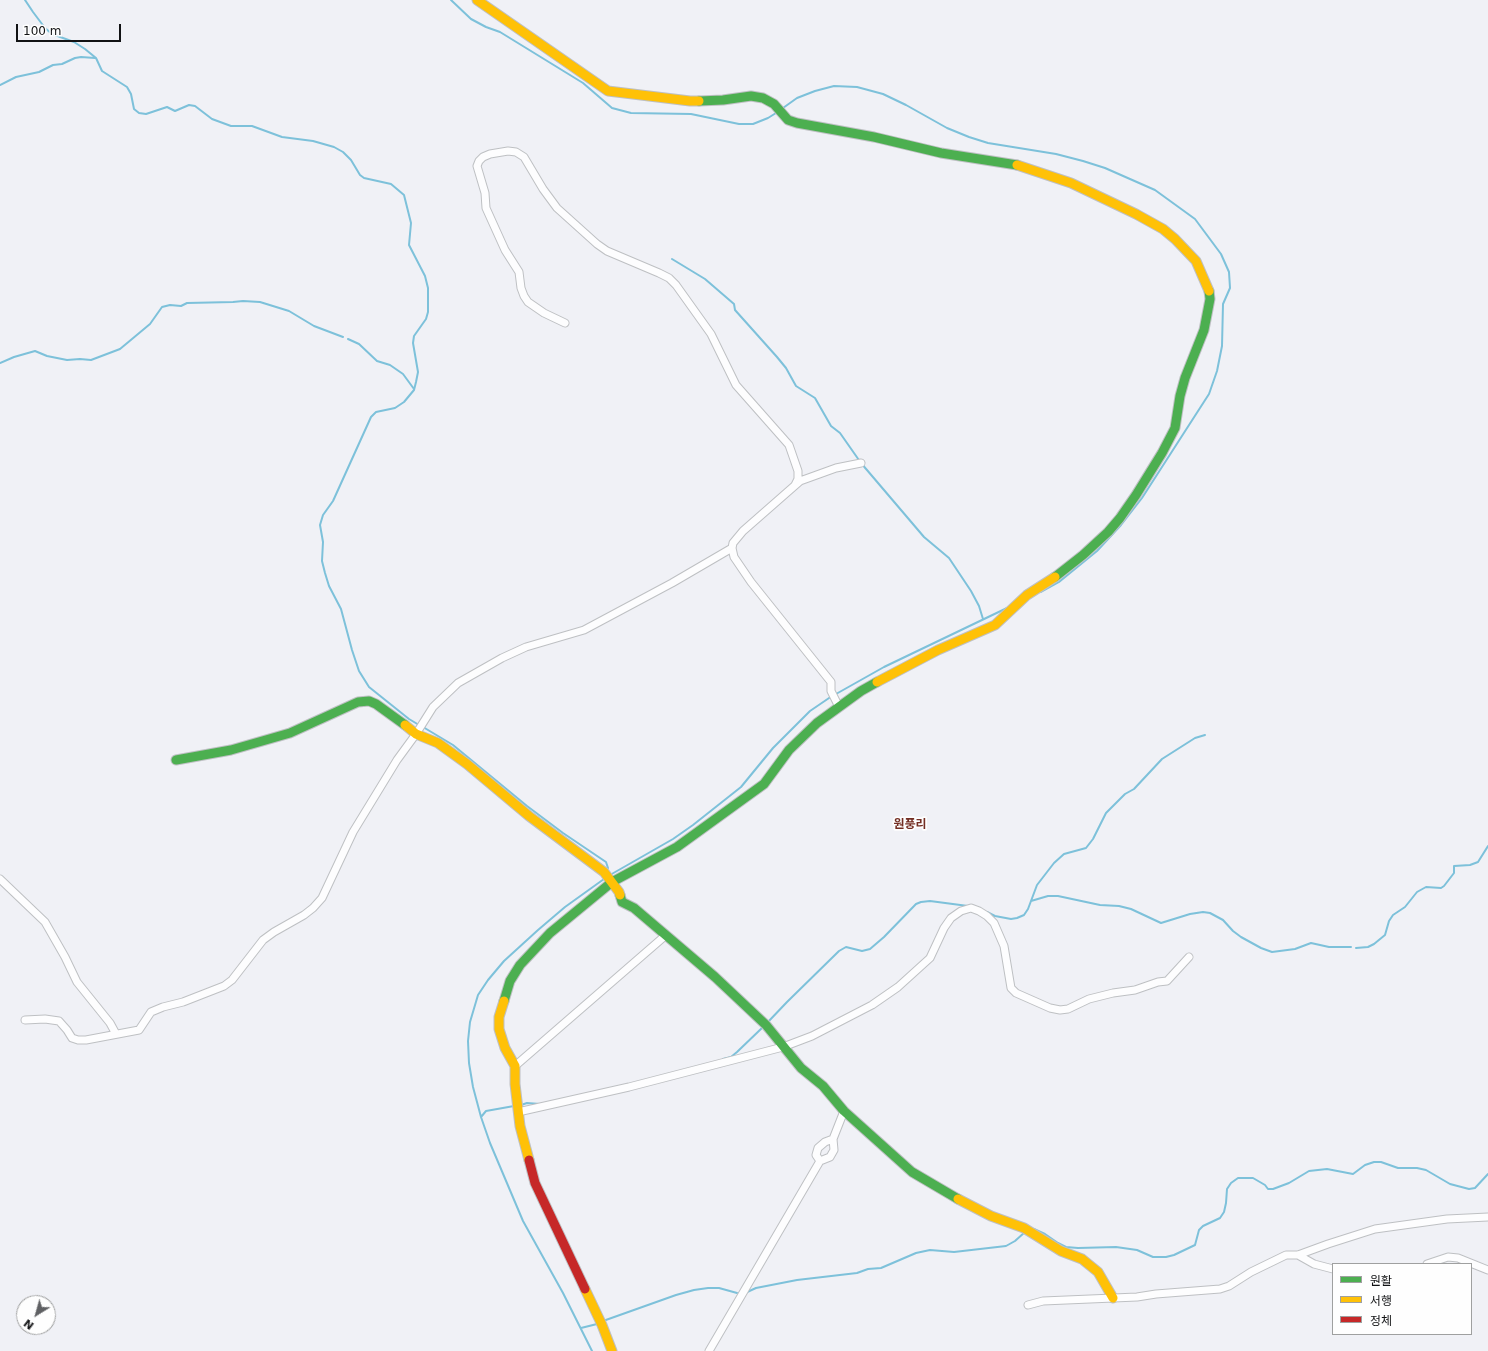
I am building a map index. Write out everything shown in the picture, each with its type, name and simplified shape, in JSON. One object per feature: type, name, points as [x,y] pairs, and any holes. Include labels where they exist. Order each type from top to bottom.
[{"type":"street","points":[[477,0],[608,90],[618,93],[662,96],[690,101],[723,100],[751,96],[763,98],[774,104],[784,117],[793,121],[874,137],[941,153],[1019,165],[1071,183],[1136,214],[1162,229],[1196,261],[1209,288],[1210,299],[1204,330],[1184,384],[1175,428],[1162,453],[1136,495],[1112,528],[1083,556],[1046,584],[1027,595],[995,624],[938,650],[882,679],[861,691],[817,723],[789,750],[764,784],[677,847],[652,862],[612,882],[550,933],[520,965],[510,981],[499,1017],[499,1029],[505,1048],[515,1066],[515,1084],[520,1126],[535,1183],[602,1324],[612,1351]]},
{"type":"street","points":[[565,323],[544,313],[528,302],[524,296],[521,288],[519,272],[506,250],[486,208],[485,194],[477,166],[483,157],[490,154],[508,151],[516,152],[524,157],[542,189],[557,208],[597,244],[607,251],[669,278],[676,285],[712,334],[736,385],[788,445],[792,452],[798,471],[798,478],[795,485]]},
{"type":"street","points":[[839,707],[831,691],[831,682],[751,582],[734,557],[732,548],[733,543],[743,531],[800,481],[836,468],[861,463]]},
{"type":"street","points":[[25,1020],[45,1019],[59,1021],[72,1038],[78,1040],[116,1034],[139,1030],[151,1012],[183,1002],[224,986],[232,980],[264,940],[274,932],[290,924],[313,908],[322,898],[353,832],[397,760],[433,707],[458,683],[502,658],[526,647],[584,630],[672,583],[732,548]]},
{"type":"street","points":[[176,760],[231,750],[290,733],[358,702],[369,701],[376,704],[416,734],[438,743],[467,764],[529,816],[604,872],[612,882],[622,902],[634,908],[715,977],[766,1025],[782,1047],[801,1068],[823,1086],[844,1110],[922,1179],[992,1216],[1024,1228],[1061,1250],[1082,1260],[1098,1272],[1113,1298]]},
{"type":"street","points":[[0,880],[45,922],[77,982],[110,1022],[116,1034]]},
{"type":"street","points":[[518,1112],[629,1087],[782,1047],[812,1036],[843,1021],[885,996],[930,958],[944,928],[951,918],[961,911],[971,908],[987,916],[994,923],[1004,946],[1011,988],[1016,993],[1050,1008],[1060,1010],[1068,1009],[1089,999],[1113,993],[1135,990],[1158,982],[1167,981],[1189,957]]},
{"type":"street","points":[[515,1066],[666,935]]},
{"type":"street","points":[[709,1351],[820,1162],[830,1157],[834,1150],[832,1139],[844,1110]]},
{"type":"street","points":[[820,1162],[816,1155],[818,1148],[825,1142],[832,1139]]},
{"type":"street","points":[[1028,1306],[1043,1301],[1137,1297],[1156,1294],[1220,1290],[1273,1260],[1286,1255],[1298,1255],[1375,1229],[1447,1219],[1488,1217]]},
{"type":"street","points":[[1298,1255],[1314,1264],[1332,1268]]},
{"type":"street","points":[[1430,1263],[1448,1257],[1458,1258],[1470,1263]]},
{"type":"street","points":[[1472,1264],[1488,1270]]},
{"type":"waterway","points":[[25,0],[45,28],[52,34],[74,42],[85,49],[96,58],[102,71],[127,87],[131,94],[134,109],[139,113],[146,114],[167,107],[175,111],[189,105],[195,106],[212,119],[231,126],[252,126],[282,137],[313,141],[334,147],[343,152],[351,160],[360,175],[364,178],[391,184],[404,195],[411,223],[409,245],[425,276],[428,288],[428,312],[426,319],[414,336],[413,343],[418,372],[414,390],[404,402],[395,408],[376,412],[371,417],[333,501],[323,515],[320,525],[323,542],[322,561],[325,573],[329,586],[341,609],[359,671],[369,687],[409,719],[419,725]]},
{"type":"waterway","points":[[451,0],[471,19],[500,32],[583,83],[612,108],[631,113],[691,114],[739,124],[753,124],[776,113]]},
{"type":"waterway","points":[[0,85],[16,77],[39,72],[53,65],[62,64],[75,58],[95,58]]},
{"type":"waterway","points":[[783,108],[797,98],[834,86],[857,87],[883,94],[947,128],[969,137],[988,143],[1056,154],[1083,161],[1105,168],[1155,190],[1195,219],[1221,254],[1229,272],[1230,288],[1223,304],[1222,346],[1217,371],[1209,394],[1142,498],[1121,525],[1097,551],[1059,582],[1041,592]]},
{"type":"waterway","points":[[672,259],[705,279],[734,304],[735,310],[786,368],[796,386],[815,398],[831,426],[840,433],[861,463],[924,537],[949,558],[971,591],[979,606],[983,619]]},
{"type":"waterway","points":[[0,363],[35,351],[47,356],[67,360],[91,360],[120,349],[150,324],[162,307],[170,305],[181,306],[187,303],[243,301],[260,302],[289,311],[314,326],[343,337]]},
{"type":"waterway","points":[[348,339],[359,344],[377,361],[390,365],[403,374],[414,389]]},
{"type":"waterway","points":[[836,694],[884,667],[1007,608]]},
{"type":"waterway","points":[[610,875],[673,839],[741,787],[773,748],[810,711],[832,696]]},
{"type":"waterway","points":[[423,727],[453,745],[527,806],[563,833],[606,862],[608,868],[606,871]]},
{"type":"waterway","points":[[987,912],[995,916],[1011,919],[1024,915],[1028,909],[1037,885],[1054,863],[1064,854],[1086,848],[1093,839],[1106,813],[1125,794],[1134,789],[1162,759],[1195,738],[1205,735]]},
{"type":"waterway","points":[[1356,948],[1368,947],[1374,944],[1385,935],[1389,921],[1393,915],[1405,907],[1417,892],[1426,887],[1441,888],[1454,873],[1454,866],[1470,865],[1478,862],[1488,846]]},
{"type":"waterway","points":[[592,1351],[563,1293],[523,1221],[490,1143],[473,1087],[469,1063],[468,1041],[470,1022],[478,995],[488,980],[504,961],[538,930],[565,907],[604,879]]},
{"type":"waterway","points":[[1031,901],[1048,896],[1058,896],[1100,905],[1119,906],[1131,909],[1161,923],[1190,914],[1203,912],[1210,913],[1223,920],[1241,937],[1272,952],[1295,949],[1311,943],[1329,947],[1351,947]]},
{"type":"waterway","points":[[767,1023],[839,951],[846,947],[862,951],[870,949],[884,937],[916,904],[930,901],[968,906]]},
{"type":"waterway","points":[[723,1059],[731,1057],[763,1027]]},
{"type":"waterway","points":[[521,1105],[527,1103],[540,1104]]},
{"type":"waterway","points":[[481,1117],[486,1111],[514,1106]]},
{"type":"waterway","points":[[1034,1229],[1066,1247],[1116,1247],[1137,1250],[1153,1257],[1166,1257],[1174,1255],[1195,1245],[1199,1230],[1203,1226],[1220,1218],[1224,1212],[1227,1189],[1231,1183],[1238,1178],[1253,1178],[1265,1185],[1268,1189],[1273,1189],[1289,1183],[1309,1171],[1327,1169],[1353,1174],[1365,1165],[1374,1162],[1381,1162],[1398,1168],[1417,1168],[1426,1170],[1450,1184],[1469,1189],[1475,1188],[1488,1174]]},
{"type":"waterway","points":[[745,1293],[756,1288],[797,1280],[857,1273],[868,1269],[881,1268],[916,1253],[930,1250],[954,1252],[1006,1246],[1015,1241],[1025,1232]]},
{"type":"waterway","points":[[603,1321],[694,1290],[719,1288],[737,1293]]},
{"type":"waterway","points":[[581,1328],[597,1324]]},
{"type":"traffic: fast","points":[[699,101],[723,100],[751,96],[763,98],[774,104],[788,120],[797,123],[874,137],[941,153],[1017,165]]},
{"type":"traffic: fast","points":[[1055,577],[1083,555],[1108,532],[1136,495],[1162,453],[1175,428],[1180,396],[1185,378],[1204,330],[1210,299],[1209,291]]},
{"type":"traffic: fast","points":[[504,1001],[510,981],[520,965],[550,933],[612,882],[677,847],[764,784],[789,750],[817,723],[861,691],[877,682]]},
{"type":"traffic: fast","points":[[176,760],[231,750],[290,733],[358,702],[369,701],[376,704],[405,725]]},
{"type":"traffic: fast","points":[[620,895],[622,902],[634,908],[715,977],[766,1025],[801,1068],[823,1086],[844,1111],[912,1172],[958,1199]]},
{"type":"traffic: slow","points":[[477,0],[608,91],[699,101]]},
{"type":"traffic: slow","points":[[1017,165],[1071,183],[1136,214],[1163,229],[1196,261],[1209,291]]},
{"type":"traffic: slow","points":[[877,682],[938,650],[995,625],[1027,595],[1055,577]]},
{"type":"traffic: slow","points":[[405,725],[416,734],[438,743],[467,764],[529,816],[604,872],[620,895]]},
{"type":"traffic: slow","points":[[504,1001],[499,1017],[499,1029],[505,1048],[515,1066],[515,1084],[520,1126],[529,1160]]},
{"type":"traffic: slow","points":[[958,1199],[991,1216],[1024,1228],[1061,1251],[1082,1259],[1098,1272],[1113,1298]]},
{"type":"traffic: slow","points":[[585,1289],[602,1325],[612,1351]]},
{"type":"traffic: jam","points":[[529,1160],[535,1183],[585,1289]]},
{"type":"district","name":"원풍리","points":[[910,825]]}]
